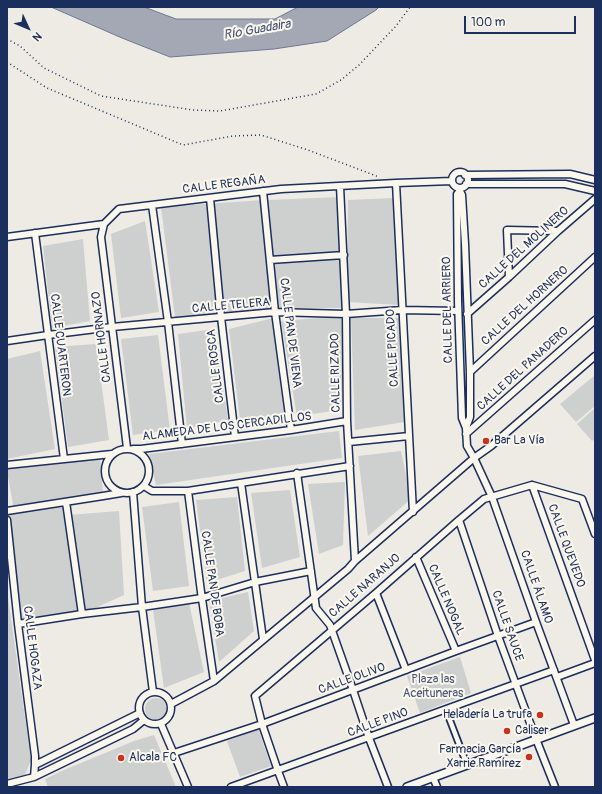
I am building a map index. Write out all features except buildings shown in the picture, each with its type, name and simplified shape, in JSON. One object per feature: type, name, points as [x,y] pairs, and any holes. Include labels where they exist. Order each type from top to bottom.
[{"type":"street","points":[[465,175],[467,180],[466,184],[460,190],[452,181],[453,176],[462,172],[465,175],[570,174],[595,180]]},
{"type":"street","name":"CALLE REGAÑA","points":[[104,224],[119,209],[262,191],[452,181]]},
{"type":"street","name":"CALLE PICADO","points":[[396,183],[413,512]]},
{"type":"street","points":[[466,184],[565,184],[595,191]]},
{"type":"street","name":"CALLE RIZADO","points":[[340,186],[346,314],[347,421],[356,561]]},
{"type":"street","name":"CALLE DEL ARRIERO","points":[[460,190],[457,194],[458,311],[462,418],[466,431],[467,446],[474,458]]},
{"type":"street","name":"CALLE DEL ARRIERO","points":[[460,190],[462,195],[470,372],[470,417],[466,431]]},
{"type":"street","name":"CALLE PAN DE VIENA","points":[[262,191],[275,312],[291,430]]},
{"type":"street","name":"CALLE ROSCA","points":[[210,198],[221,317],[235,437]]},
{"type":"street","name":"CALLE DEL MOLINERO","points":[[467,314],[595,199]]},
{"type":"street","points":[[152,205],[168,322],[182,444]]},
{"type":"street","points":[[7,237],[104,224]]},
{"type":"street","name":"CALLE HORNAZO","points":[[104,224],[101,237],[112,327],[130,449]]},
{"type":"street","points":[[509,277],[508,230],[558,231]]},
{"type":"street","name":"CALLE CUARTERON","points":[[35,233],[64,459]]},
{"type":"street","points":[[270,260],[344,255]]},
{"type":"street","name":"CALLE DEL HORNERO","points":[[470,372],[595,257]]},
{"type":"street","name":"CALLE TELERA","points":[[7,341],[112,327],[275,312],[346,314],[402,310],[458,311]]},
{"type":"street","name":"CALLE DEL PANADERO","points":[[466,431],[595,320]]},
{"type":"street","points":[[171,704],[214,681],[348,569],[474,458],[491,446],[595,356]]},
{"type":"street","name":"ALAMEDA DE LOS CERCADILLOS","points":[[130,449],[291,430],[347,421]]},
{"type":"street","points":[[349,442],[409,436]]},
{"type":"street","points":[[7,465],[112,454],[120,450],[130,449],[140,452],[148,464],[148,479],[144,486],[129,493],[121,492],[108,484],[104,469],[112,454]]},
{"type":"street","name":"CALLE ÁLAMO","points":[[474,458],[492,497],[574,725]]},
{"type":"street","points":[[144,486],[152,491],[188,491],[350,466]]},
{"type":"street","points":[[297,474],[316,608],[330,625],[368,738],[388,787]]},
{"type":"street","points":[[241,483],[263,639]]},
{"type":"street","points":[[532,485],[582,499],[595,534]]},
{"type":"street","name":"CALLE NARANJO","points":[[262,724],[255,696],[484,499],[532,485]]},
{"type":"street","name":"CALLE QUEVEDO","points":[[532,485],[595,660]]},
{"type":"street","name":"CALLE PAN DE BOBA","points":[[188,491],[214,681]]},
{"type":"street","points":[[7,511],[121,492]]},
{"type":"street","points":[[133,492],[142,607],[153,692]]},
{"type":"street","points":[[66,502],[82,614]]},
{"type":"street","name":"CALLE HOGAZA","points":[[7,520],[35,765],[34,777]]},
{"type":"street","name":"CALLE SAUCE","points":[[459,520],[498,636],[555,787]]},
{"type":"street","name":"CALLE NOGAL","points":[[416,557],[456,651]]},
{"type":"street","points":[[18,624],[202,598],[255,582],[311,571]]},
{"type":"street","points":[[376,593],[406,670]]},
{"type":"street","name":"CALLE OLIVO","points":[[174,753],[262,724],[536,622]]},
{"type":"street","points":[[556,677],[595,663]]},
{"type":"street","name":"CALLE PINO","points":[[231,787],[554,670]]},
{"type":"street","points":[[159,692],[164,694],[171,704],[172,708],[170,716],[161,724],[151,724],[141,717],[139,708],[140,702],[147,694],[159,692]]},
{"type":"street","points":[[446,710],[466,765]]},
{"type":"street","points":[[35,765],[140,714]]},
{"type":"street","points":[[407,787],[595,718]]},
{"type":"street","points":[[7,784],[34,777],[133,729],[144,720]]},
{"type":"street","points":[[161,724],[188,787]]},
{"type":"street","points":[[262,724],[284,787]]},
{"type":"street","points":[[433,777],[437,787]]},
{"type":"path","points":[[7,39],[20,46],[44,68],[101,96],[193,110],[220,111],[316,94],[341,80],[359,65],[396,26],[410,7]]},
{"type":"path","points":[[7,62],[46,88],[183,145],[234,136],[261,135],[308,150],[381,177]]},
{"type":"green space","points":[[339,197],[344,308],[279,308],[268,200]]},
{"type":"green space","points":[[394,198],[399,305],[347,302],[348,200]]},
{"type":"green space","points":[[264,200],[275,310],[175,317],[161,207]]},
{"type":"green space","points":[[145,221],[159,312],[121,318],[111,234]]},
{"type":"green space","points":[[83,239],[90,321],[52,328],[43,246]]},
{"type":"green space","points":[[345,316],[341,410],[297,416],[281,321]]},
{"type":"green space","points":[[273,318],[286,414],[240,420],[229,329]]},
{"type":"green space","points":[[351,318],[401,318],[404,422],[355,430]]},
{"type":"green space","points":[[214,329],[228,420],[187,429],[178,334]]},
{"type":"green space","points":[[158,335],[170,430],[133,435],[121,339]]},
{"type":"green space","points":[[96,344],[109,440],[68,447],[55,347]]},
{"type":"green space","points":[[40,351],[55,449],[7,459],[7,359]]},
{"type":"green space","points":[[595,375],[595,406],[576,422],[560,404]]},
{"type":"green space","points":[[595,408],[595,439],[592,441],[577,424]]},
{"type":"green space","points":[[339,431],[342,458],[156,485],[149,454]]},
{"type":"green space","points":[[401,451],[411,499],[368,536],[358,456]]},
{"type":"green space","points":[[100,456],[103,496],[66,502],[68,515],[119,511],[124,595],[82,614],[18,624],[7,520],[7,511],[14,510],[7,465]]},
{"type":"green space","points":[[345,482],[343,545],[319,554],[308,484]]},
{"type":"green space","points":[[290,490],[300,557],[262,568],[251,493]]},
{"type":"green space","points":[[237,497],[245,571],[207,583],[196,500]]},
{"type":"green space","points":[[179,502],[189,586],[153,591],[142,507]]},
{"type":"green space","points":[[7,590],[31,760],[25,775],[7,779]]},
{"type":"green space","points":[[248,592],[254,631],[219,662],[209,601]]},
{"type":"green space","points":[[189,603],[204,672],[164,688],[153,610]]},
{"type":"green space","name":"Plaza las Aceituneras","points":[[460,657],[471,693],[420,713],[407,676]]},
{"type":"green space","points":[[156,698],[160,699],[166,705],[166,713],[160,719],[156,720],[152,719],[146,713],[145,709],[146,705],[152,699]]},
{"type":"green space","points":[[258,729],[271,766],[240,777],[227,741]]},
{"type":"green space","name":"Alcala FC","points":[[154,735],[176,787],[48,787],[45,779],[134,741]]},
{"type":"water","name":"Río Guadaira","points":[[51,7],[144,7],[176,19],[275,19],[298,7],[379,7],[327,41],[274,49],[170,57]]},
{"type":"place","name":"Bar La Vía","points":[[486,441]]},
{"type":"place","name":"Heladería La trufa","points":[[540,715]]},
{"type":"place","name":"Caliser","points":[[507,731]]},
{"type":"place","name":"Farmacia García Xarrie Ramírez","points":[[529,757]]},
{"type":"place","name":"Alcala FC","points":[[121,758]]}]
